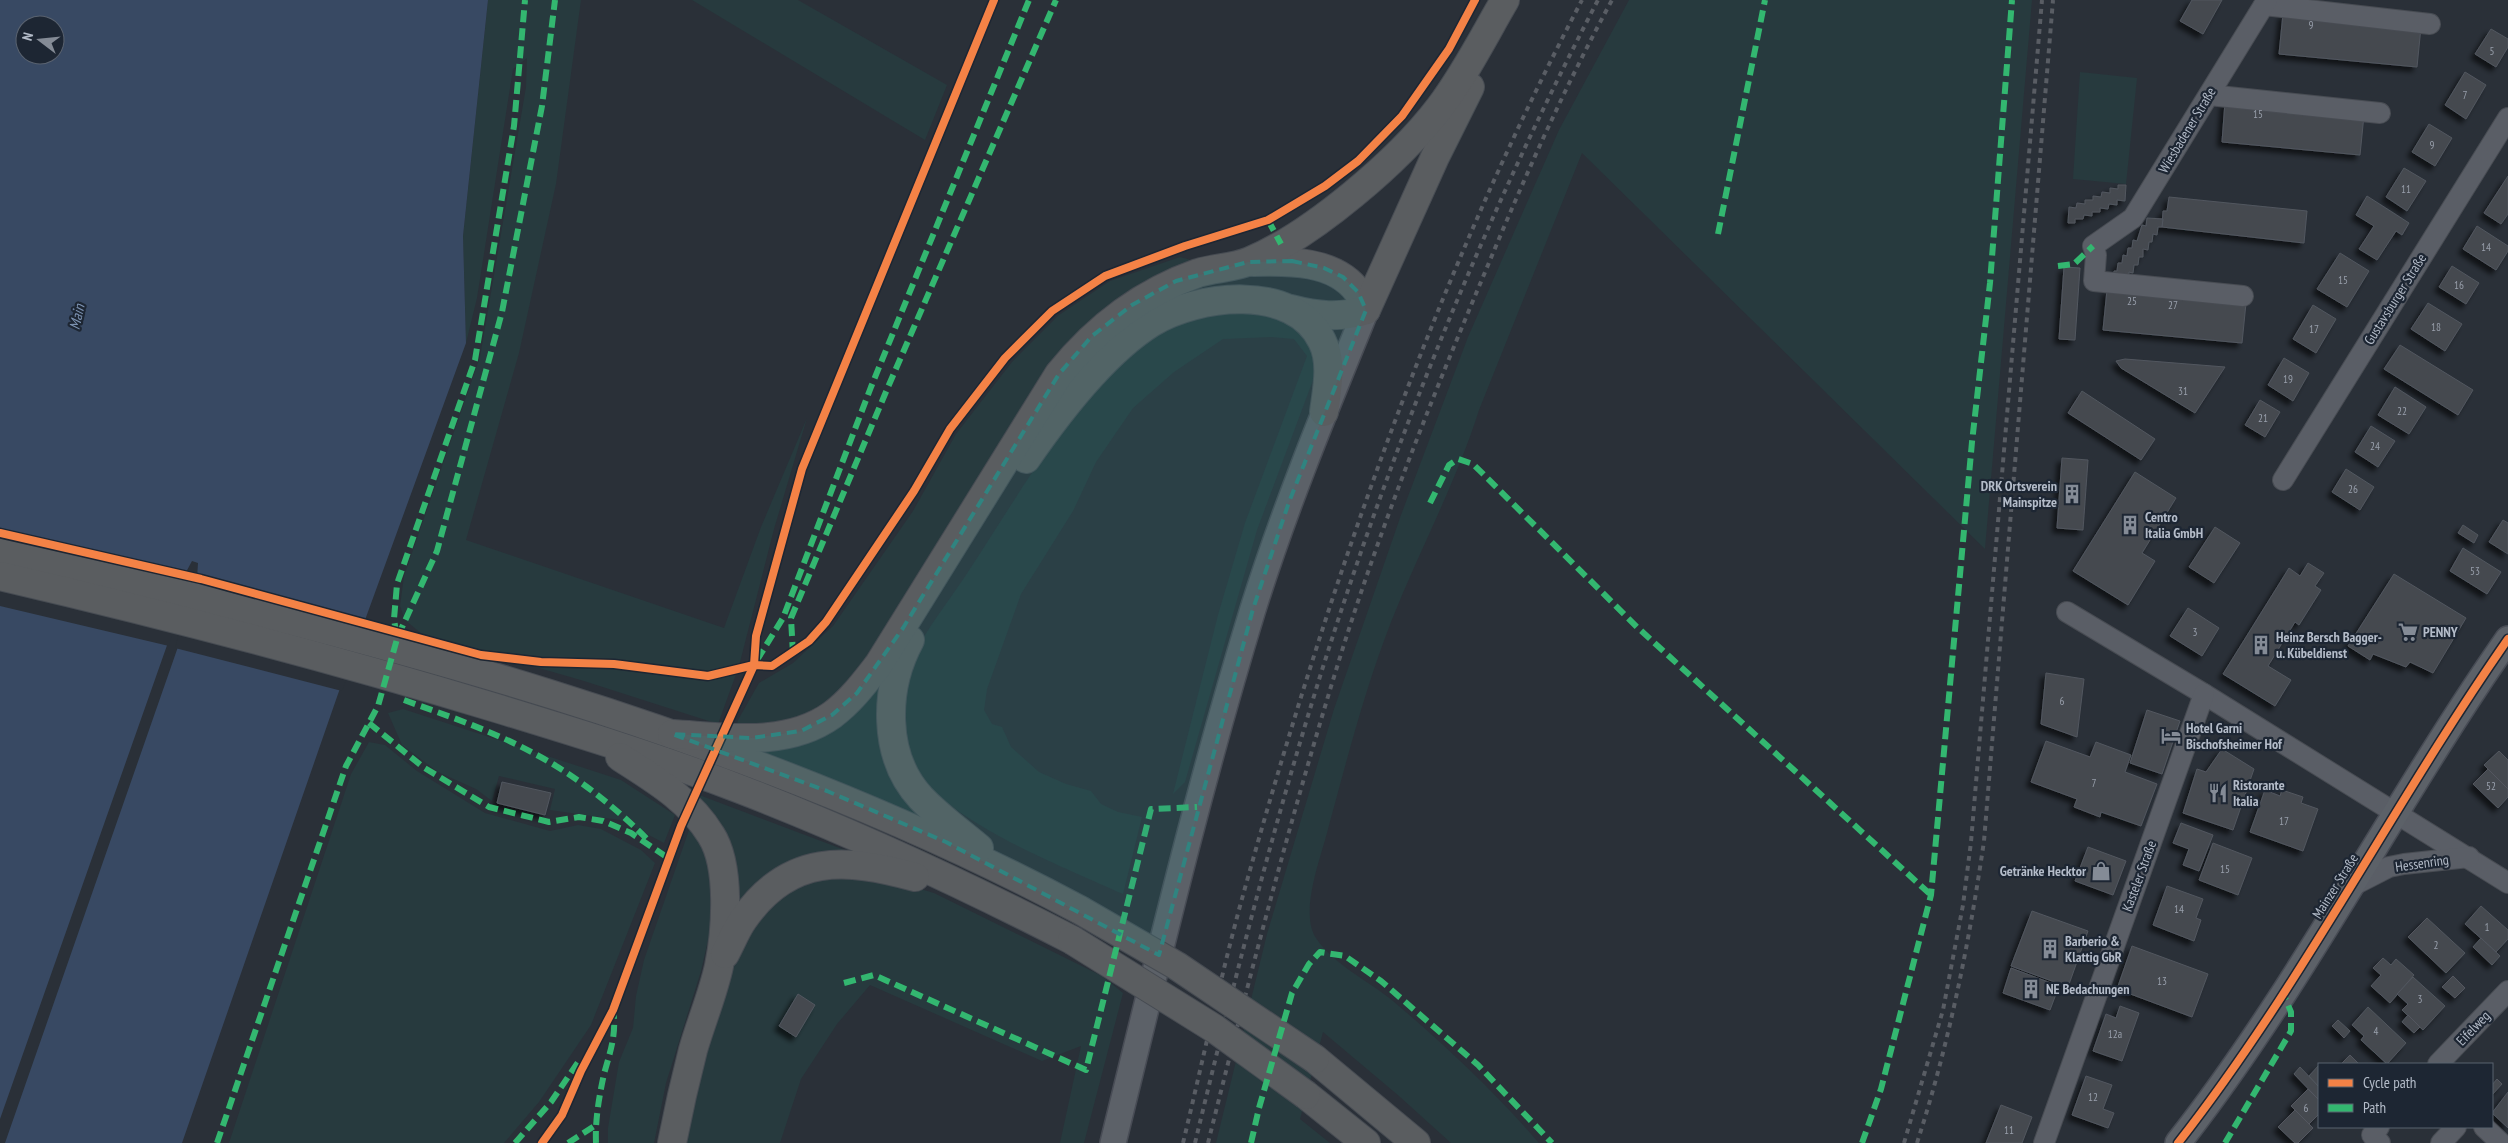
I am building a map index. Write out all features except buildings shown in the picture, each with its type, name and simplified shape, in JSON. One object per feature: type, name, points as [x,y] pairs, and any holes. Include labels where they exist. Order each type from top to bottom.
[{"type":"highway","points":[[1248,262],[1281,244],[1330,212],[1382,169],[1412,139],[1439,108],[1461,76],[1504,0]]},
{"type":"highway","points":[[1366,310],[1435,157],[1481,65],[1509,0]]},
{"type":"highway","points":[[1481,65],[1520,0]]},
{"type":"highway","points":[[672,734],[751,738],[773,737],[801,731],[832,715],[856,693],[879,664],[1059,374],[1075,354],[1111,320],[1153,292],[1200,273],[1248,262],[1292,261],[1324,268],[1344,277],[1358,292],[1366,310]]},
{"type":"highway","points":[[1005,870],[921,798],[905,772],[895,743],[890,706],[897,668],[904,650],[1010,480],[1070,401],[1121,346],[1152,322],[1188,306],[1208,302],[1250,300],[1312,314],[1332,316],[1348,315],[1366,310]]},
{"type":"highway","points":[[1290,308],[1310,324],[1323,341],[1329,375],[1324,412]]},
{"type":"highway","points":[[0,550],[270,616],[418,655],[672,734],[826,791],[1005,870],[1080,910],[1192,976],[1316,1059],[1416,1143]]},
{"type":"highway","points":[[0,576],[235,634],[409,681],[586,735],[679,767],[813,818],[994,900],[1072,940],[1215,1029],[1306,1095],[1366,1143]]},
{"type":"highway","points":[[586,735],[676,795],[698,816],[713,837],[722,866],[725,910],[719,966]]},
{"type":"highway","points":[[672,1143],[693,1051],[719,966],[743,920],[767,894],[791,876],[818,866],[856,864],[886,869],[994,900]]},
{"type":"main road","points":[[1113,1143],[1170,906],[1250,619],[1289,502],[1366,310]]},
{"type":"main road","name":"Mainzer Straße","points":[[2178,1143],[2222,1086],[2350,887],[2395,812],[2508,639]]},
{"type":"street","points":[[2265,2],[2430,24]]},
{"type":"street","name":"Wiesbadener Straße","points":[[2243,296],[2094,281],[2096,255],[2093,246],[2133,218],[2265,2]]},
{"type":"street","points":[[2209,95],[2380,113]]},
{"type":"street","name":"Gustavsburger Straße","points":[[2283,480],[2508,118]]},
{"type":"street","points":[[2067,612],[2395,812]]},
{"type":"street","name":"Kasteler Straße","points":[[2044,1143],[2204,694]]},
{"type":"street","name":"Hessenring","points":[[2395,812],[2508,883]]},
{"type":"street","name":"Hessenring","points":[[2350,887],[2389,867],[2469,857]]},
{"type":"street","name":"Eifelweg","points":[[2439,1063],[2508,991]]},
{"type":"street","points":[[2378,1128],[2372,1135],[2380,1143]]},
{"type":"street","points":[[2441,1143],[2455,1128]]},
{"type":"street","points":[[2485,1128],[2501,1143]]},
{"type":"highlighted area","points":[[1292,261],[1324,268],[1343,277],[1358,292],[1366,310],[1289,502],[1253,609],[1159,955],[946,842],[827,791],[672,734],[751,738],[801,731],[832,715],[857,693],[903,628],[1059,374],[1092,336],[1132,305],[1176,281],[1248,262]]},
{"type":"green space","points":[[488,0],[581,0],[556,184],[519,353],[466,540],[724,628],[761,527],[807,418],[774,529],[739,666],[718,724],[584,681],[422,634],[405,620],[400,606],[404,576],[480,357],[526,87],[527,58],[513,69],[477,298],[466,343],[463,236]]},
{"type":"green space","points":[[692,0],[798,0],[947,85],[925,140]]},
{"type":"green space","points":[[1629,0],[2032,0],[1985,549],[1582,153],[1479,410],[1470,437],[1391,622],[1357,724],[1310,900],[1311,927],[1323,948],[1342,965],[1393,1001],[1431,1034],[1487,1087],[1539,1143],[1451,1143],[1323,1032],[1300,1119],[1330,1143],[1216,1143],[1267,934],[1334,709],[1401,515],[1468,337],[1559,130]]},
{"type":"green space","points":[[2080,72],[2137,78],[2126,184],[2073,179]]},
{"type":"green space","points":[[1180,257],[1191,260],[1190,267],[1147,287],[843,694],[795,722],[736,728],[738,720],[759,683],[793,663],[833,626],[913,511],[956,434],[1012,362],[1059,315],[1110,281]]},
{"type":"green space","points":[[1245,308],[1310,331],[1316,372],[1257,530],[1185,782],[1173,794],[1218,615],[1245,523],[1307,356],[1294,339],[1271,337],[1223,339],[1174,372],[1133,408],[1096,462],[1073,511],[1021,594],[987,689],[984,710],[992,724],[1002,727],[1011,747],[1039,772],[1066,784],[1091,791],[1101,804],[1118,812],[1142,817],[1123,894],[1012,843],[956,809],[934,791],[917,772],[905,741],[902,719],[903,692],[907,671],[927,632],[1027,481],[1069,421],[1093,393],[1118,367],[1156,336],[1193,320]]},
{"type":"green space","points":[[893,661],[883,734],[954,831],[758,751]]},
{"type":"green space","points":[[403,709],[621,780],[675,815],[664,843],[620,820],[550,810],[555,789],[499,776],[492,801],[476,789],[438,772],[402,745],[388,713]]},
{"type":"green space","points":[[369,742],[385,745],[417,771],[485,813],[550,831],[578,825],[601,829],[641,850],[655,863],[591,1025],[539,1102],[504,1143],[229,1143],[351,774]]},
{"type":"green space","points":[[686,790],[866,858],[829,856],[732,919]]},
{"type":"green space","points":[[689,830],[700,838],[711,859],[712,923],[701,971],[666,1083],[654,1143],[608,1143],[608,1128],[619,1062],[633,1028],[636,996],[644,960]]},
{"type":"green space","points":[[829,871],[873,875],[934,893],[1102,976],[1123,993],[1084,1143],[1060,1143],[1081,1046],[1042,1061],[870,985],[837,1024],[801,1079],[780,1143],[684,1143],[704,1061],[727,981],[750,932],[786,891]]},
{"type":"water","name":"Main","points":[[0,0],[488,0],[463,236],[466,343],[338,694],[182,1143],[5,1143],[179,644],[197,578],[198,563],[192,561],[185,574],[171,634],[0,1119]]},
{"type":"pier","points":[[0,528],[187,575],[169,646],[0,606]]},
{"type":"pier","points":[[194,577],[368,620],[342,691],[175,648]]},
{"type":"railway","points":[[1183,1143],[1240,906],[1308,673],[1346,558],[1430,331],[1477,219],[1527,109],[1582,0]]},
{"type":"railway","points":[[1195,1143],[1274,832],[1329,648],[1386,482],[1417,400],[1484,237],[1520,157],[1598,0]]},
{"type":"railway","points":[[1208,1143],[1288,836],[1356,606],[1426,417],[1513,207],[1560,102],[1612,0]]},
{"type":"railway","points":[[1904,1143],[1943,1010],[1963,905],[1971,842],[2042,0]]},
{"type":"railway","points":[[1917,1143],[1939,1069],[1957,994],[1972,918],[1984,841],[2053,0]]},
{"type":"marked path","points":[[217,1143],[346,766],[378,706],[397,639],[394,619],[397,584],[475,360],[514,126],[525,0]]},
{"type":"marked path","points":[[398,636],[437,551],[502,312],[542,106],[555,0]]},
{"type":"marked path","points":[[757,660],[783,618],[871,387],[1029,0]]},
{"type":"marked path","points":[[793,654],[791,618],[888,387],[1056,0]]},
{"type":"marked path","points":[[1718,234],[1765,0]]},
{"type":"marked path","points":[[1862,1143],[1881,1089],[1931,895],[1972,442],[1990,283],[2012,0]]},
{"type":"marked path","points":[[1268,220],[1281,244]]},
{"type":"marked path","points":[[2058,266],[2074,264],[2093,246]]},
{"type":"marked path","points":[[1430,503],[1449,465],[1458,459],[1473,464],[1637,627],[1931,895]]},
{"type":"marked path","points":[[404,700],[487,731],[550,762],[594,792],[647,839]]},
{"type":"marked path","points":[[369,723],[423,767],[489,807],[549,822],[579,817],[603,821],[631,833],[668,858]]},
{"type":"marked path","points":[[844,983],[874,975],[1086,1070],[1151,809],[1197,807]]},
{"type":"marked path","points":[[1251,1143],[1259,1108],[1292,993],[1309,964],[1320,952],[1345,956],[1381,981],[1478,1065],[1552,1143]]},
{"type":"marked path","points":[[2225,1143],[2291,1031],[2291,1012],[2283,993]]},
{"type":"marked path","points":[[596,1143],[599,1100],[613,1035],[613,1010]]},
{"type":"marked path","points":[[515,1143],[551,1102],[581,1058]]},
{"type":"marked path","points":[[568,1143],[596,1125]]},
{"type":"cycle path","points":[[542,1143],[562,1115],[581,1071],[613,1010],[681,826],[754,665],[756,636],[802,469],[994,0]]},
{"type":"cycle path","points":[[0,533],[201,579],[481,655],[541,662],[614,664],[708,676],[754,665],[772,666],[809,641],[826,622],[914,491],[950,429],[1005,358],[1052,311],[1105,276],[1185,246],[1268,220],[1325,186],[1358,161],[1402,116],[1449,49],[1475,0]]},
{"type":"cycle path","points":[[2178,1143],[2266,1021],[2307,958],[2425,765],[2508,639]]},
{"type":"place","name":"DRK Ortsverein Mainspitze","points":[[2072,494]]},
{"type":"place","name":"Centro Italia GmbH","points":[[2130,525]]},
{"type":"place","name":"PENNY","points":[[2408,632]]},
{"type":"place","name":"Heinz Bersch Bagger- u. Kübeldienst","points":[[2261,645]]},
{"type":"place","name":"Hotel Garni Bischofsheimer Hof","points":[[2171,736]]},
{"type":"place","name":"Ristorante Italia","points":[[2218,793]]},
{"type":"place","name":"Getränke Hecktor","points":[[2101,871]]},
{"type":"place","name":"Barberio & Klattig GbR","points":[[2050,949]]},
{"type":"place","name":"NE Bedachungen","points":[[2031,989]]}]
